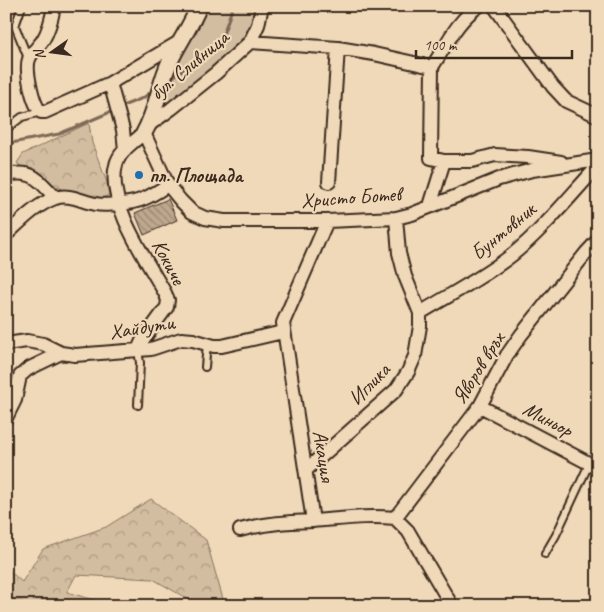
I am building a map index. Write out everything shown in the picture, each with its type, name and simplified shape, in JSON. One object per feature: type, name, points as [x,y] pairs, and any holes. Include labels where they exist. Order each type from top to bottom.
[{"type":"street","points":[[41,112],[38,109],[30,85],[29,59],[44,38],[51,21],[54,6]]},
{"type":"street","name":"бул. Сливница","points":[[41,112],[110,88],[181,41],[194,20],[199,6]]},
{"type":"street","name":"бул. Сливница","points":[[125,150],[149,123],[171,110],[250,42],[258,25],[262,6]]},
{"type":"street","points":[[479,6],[470,12],[460,23],[432,67],[431,158],[444,161],[472,161],[494,156],[528,157],[573,164]]},
{"type":"street","points":[[494,6],[553,87],[566,101],[598,116]]},
{"type":"street","points":[[149,123],[169,62],[181,41]]},
{"type":"street","points":[[250,42],[338,48],[432,67]]},
{"type":"street","points":[[329,182],[338,48]]},
{"type":"street","points":[[110,88],[120,121],[125,150],[116,165],[113,205]]},
{"type":"street","name":"Христо Ботев","points":[[149,123],[168,184],[181,201],[192,212],[205,218],[240,222],[396,218],[499,179],[532,170],[598,160]]},
{"type":"street","points":[[430,206],[444,161]]},
{"type":"street","name":"Бунтовник","points":[[420,313],[473,281],[512,254],[553,215],[598,166]]},
{"type":"street","points":[[6,175],[23,172],[34,176],[56,198]]},
{"type":"street","points":[[6,235],[31,212],[56,198],[72,196],[97,205],[126,204],[144,199],[168,184]]},
{"type":"street","name":"Кокиче","points":[[113,205],[125,221],[168,300],[167,307],[142,341],[138,350]]},
{"type":"street","name":"Иглика","points":[[306,470],[396,390],[408,372],[415,356],[420,326],[420,313],[405,276],[399,253],[396,218]]},
{"type":"street","name":"Акация","points":[[313,521],[283,323],[327,221]]},
{"type":"street","name":"Яворов връх","points":[[395,518],[480,406],[507,356],[521,335],[598,240]]},
{"type":"street","name":"Хайдути","points":[[6,344],[27,341],[43,344],[61,353],[94,354],[151,349],[181,339],[222,346],[284,332]]},
{"type":"street","points":[[6,418],[15,400],[20,376],[36,365],[61,353]]},
{"type":"street","name":"Миньор","points":[[480,406],[594,466]]},
{"type":"street","points":[[240,530],[259,524],[280,522],[363,517],[395,518],[408,531],[452,606]]},
{"type":"lane","points":[[22,6],[15,26],[29,59]]},
{"type":"lane","points":[[6,23],[15,26]]},
{"type":"lane","points":[[6,129],[22,118],[41,112]]},
{"type":"lane","points":[[205,367],[207,343]]},
{"type":"lane","points":[[138,350],[140,363],[138,404]]},
{"type":"lane","points":[[545,554],[594,466]]},
{"type":"green space","points":[[206,6],[256,6],[250,29],[229,53],[196,85],[162,109],[181,48],[201,24]]},
{"type":"green space","points":[[89,123],[92,143],[111,193],[105,197],[92,198],[69,192],[34,175],[17,163],[23,154]]},
{"type":"green space","points":[[151,499],[206,540],[225,606],[200,606],[153,579],[76,575],[67,592],[115,606],[6,606],[6,568],[22,582],[43,549],[106,527]]},
{"type":"building","points":[[168,199],[177,220],[144,235],[135,213]]},
{"type":"waterway","points":[[170,79],[220,43],[233,6]]},
{"type":"waterway","points":[[120,107],[143,98],[155,89]]},
{"type":"waterway","points":[[6,144],[59,134],[115,110]]},
{"type":"place","name":"пл. Площада","points":[[139,175]]}]
